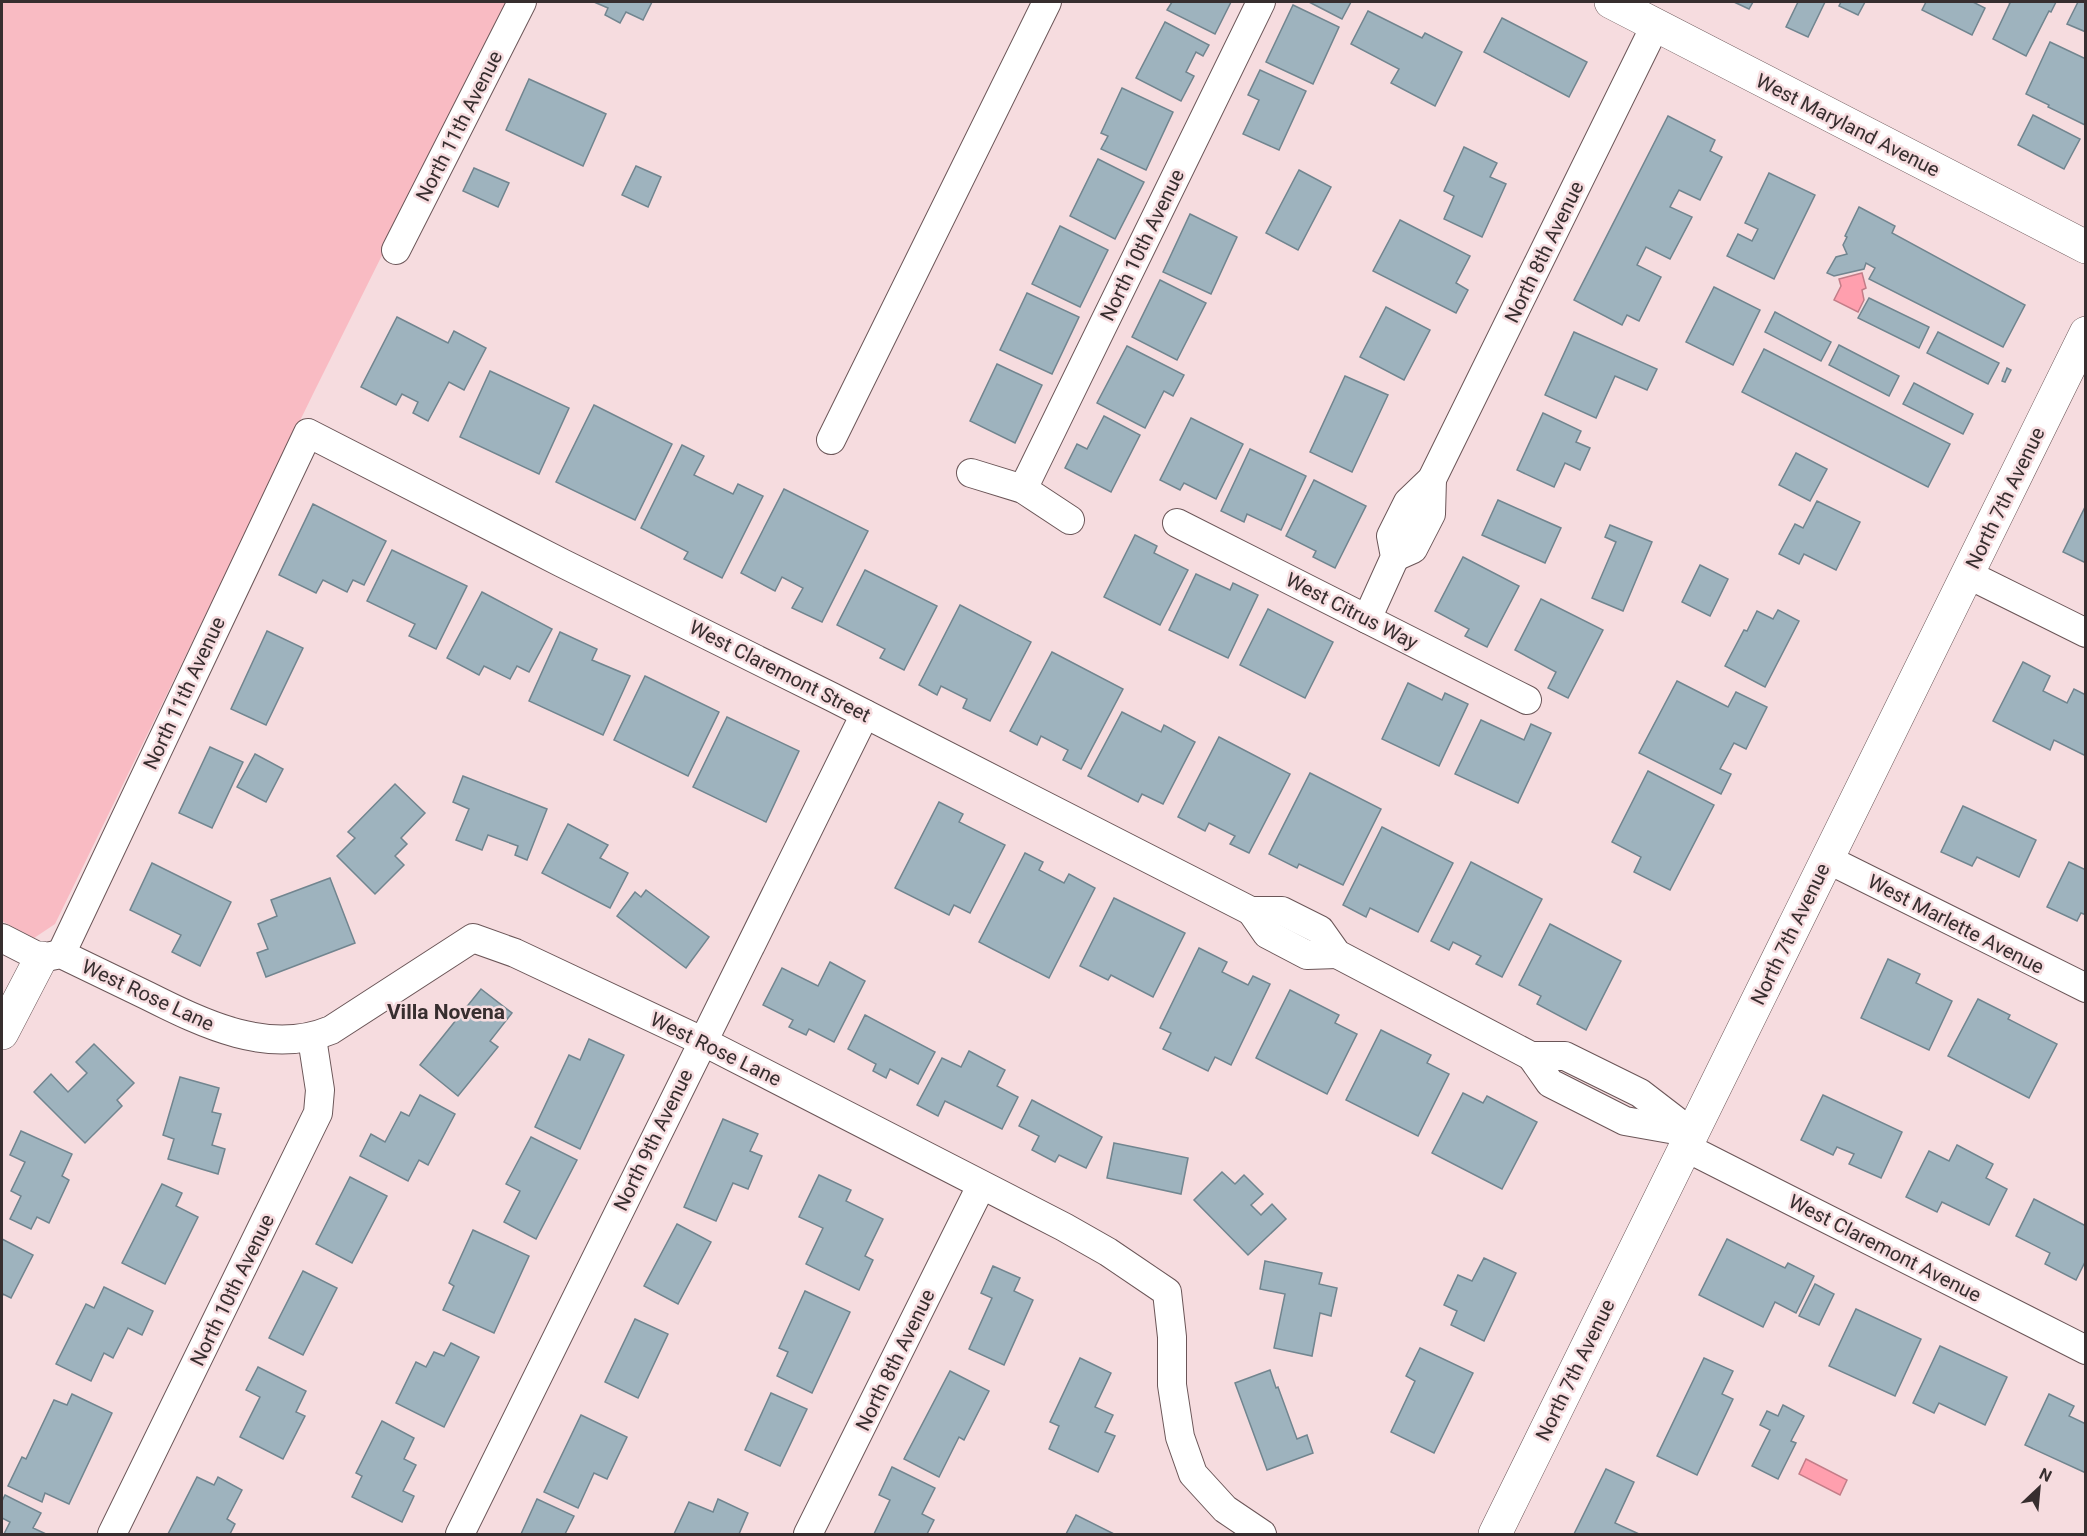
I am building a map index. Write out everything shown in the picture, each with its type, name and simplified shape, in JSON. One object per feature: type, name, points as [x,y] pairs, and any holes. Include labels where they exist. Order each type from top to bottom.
[{"type":"main road","name":"West Maryland Avenue","points":[[1611,2],[2085,247]]},
{"type":"main road","name":"North 7th Avenue","points":[[1495,1534],[2085,333]]},
{"type":"main road","name":"North 11th Avenue","points":[[2,1033],[51,956]]},
{"type":"street","name":"North 11th Avenue","points":[[396,250],[522,2]]},
{"type":"street","points":[[831,440],[1047,2]]},
{"type":"street","name":"North 10th Avenue","points":[[1023,489],[1261,2]]},
{"type":"street","name":"North 8th Avenue","points":[[1366,619],[1395,557],[1413,549],[1431,514],[1432,479],[1656,24]]},
{"type":"street","name":"North 11th Avenue","points":[[51,956],[308,433]]},
{"type":"street","name":"West Claremont Street","points":[[308,433],[1251,911],[1282,911],[1320,930],[1337,954],[1531,1056],[1550,1083],[1625,1121],[1689,1140]]},
{"type":"street","points":[[971,473],[1023,489],[1070,520]]},
{"type":"street","name":"West Citrus Way","points":[[1177,523],[1527,700]]},
{"type":"street","points":[[1967,574],[2085,633]]},
{"type":"street","name":"North 9th Avenue","points":[[460,1534],[865,714]]},
{"type":"street","name":"West Marlette Avenue","points":[[1827,859],[2085,988]]},
{"type":"street","name":"West Rose Lane","points":[[2,938],[51,956],[192,1018],[258,1038],[312,1038],[332,1030],[473,938],[515,953],[702,1041],[1108,1252],[1167,1292],[1172,1337],[1173,1396],[1180,1437],[1193,1474],[1225,1509],[1262,1534]]},
{"type":"street","name":"North 10th Avenue","points":[[112,1534],[318,1113],[320,1090],[312,1038]]},
{"type":"street","name":"West Claremont Street","points":[[1531,1056],[1565,1056],[1640,1093],[1689,1140]]},
{"type":"street","points":[[1570,1093],[1583,1065]]},
{"type":"street","name":"West Claremont Avenue","points":[[1689,1140],[2085,1350]]},
{"type":"street","name":"North 8th Avenue","points":[[808,1534],[981,1186]]},
{"type":"shaded area","points":[[2,2],[508,2],[313,394],[55,924],[34,938],[2,921]]},
{"type":"shaded area","points":[[1862,273],[1866,288],[1862,290],[1864,300],[1858,312],[1834,300],[1841,286],[1839,279]]},
{"type":"shaded area","points":[[1806,1459],[1847,1480],[1840,1495],[1799,1474]]},
{"type":"building","points":[[594,2],[652,2],[643,20],[626,12],[620,23],[605,15],[608,8]]},
{"type":"building","points":[[1172,2],[1231,2],[1215,34],[1167,10]]},
{"type":"building","points":[[1309,2],[1351,2],[1342,19]]},
{"type":"building","points":[[1734,2],[1753,2],[1749,9]]},
{"type":"building","points":[[1798,2],[1825,2],[1808,37],[1786,27]]},
{"type":"building","points":[[1841,2],[1865,2],[1858,15],[1839,6]]},
{"type":"building","points":[[1926,2],[1973,2],[1985,8],[1972,35],[1922,10]]},
{"type":"building","points":[[2008,2],[2056,2],[2026,56],[1993,39],[2010,3]]},
{"type":"building","points":[[2078,2],[2086,2],[2086,32],[2067,24]]},
{"type":"building","points":[[1293,5],[1339,27],[1313,84],[1266,62]]},
{"type":"building","points":[[1368,11],[1422,38],[1425,33],[1462,52],[1435,106],[1391,83],[1399,69],[1351,44]]},
{"type":"building","points":[[1502,18],[1587,62],[1569,97],[1484,52]]},
{"type":"building","points":[[1165,22],[1209,45],[1203,56],[1196,52],[1186,72],[1194,76],[1181,101],[1136,78]]},
{"type":"building","points":[[2050,42],[2086,59],[2085,125],[2026,94]]},
{"type":"building","points":[[1260,70],[1306,91],[1279,150],[1243,134],[1259,100],[1248,95]]},
{"type":"building","points":[[529,79],[606,114],[583,166],[506,130]]},
{"type":"building","points":[[1122,88],[1173,112],[1146,170],[1101,149],[1108,136],[1101,133]]},
{"type":"building","points":[[2033,115],[2080,139],[2064,169],[2018,145]]},
{"type":"building","points":[[1668,116],[1715,140],[1710,151],[1722,157],[1700,200],[1679,190],[1670,207],[1692,217],[1670,259],[1646,247],[1637,265],[1661,277],[1639,321],[1627,315],[1622,325],[1574,300]]},
{"type":"building","points":[[1464,147],[1497,163],[1490,177],[1506,184],[1482,237],[1444,219],[1454,196],[1444,191]]},
{"type":"building","points":[[1098,159],[1144,182],[1115,239],[1070,216]]},
{"type":"building","points":[[636,166],[661,177],[648,207],[622,195]]},
{"type":"building","points":[[474,168],[509,183],[498,207],[463,191]]},
{"type":"building","points":[[1299,170],[1331,187],[1298,250],[1266,233]]},
{"type":"building","points":[[1769,173],[1815,195],[1774,279],[1727,256],[1738,234],[1752,241],[1758,229],[1745,223]]},
{"type":"building","points":[[1859,207],[1895,226],[1892,233],[2025,305],[2003,347],[1869,279],[1875,268],[1866,263],[1864,269],[1834,276],[1827,273],[1836,257],[1847,254],[1843,245],[1847,237],[1845,236]]},
{"type":"building","points":[[1190,214],[1237,237],[1211,294],[1163,272]]},
{"type":"building","points":[[1400,220],[1470,256],[1456,283],[1468,290],[1456,313],[1373,271]]},
{"type":"building","points":[[1060,226],[1108,250],[1080,307],[1032,284]]},
{"type":"building","points":[[1160,280],[1206,303],[1177,360],[1132,337]]},
{"type":"building","points":[[1714,287],[1760,310],[1733,365],[1686,342]]},
{"type":"building","points":[[1027,293],[1079,317],[1052,374],[1000,350]]},
{"type":"building","points":[[1869,298],[1929,327],[1919,348],[1858,318]]},
{"type":"building","points":[[1386,307],[1430,330],[1404,380],[1360,357]]},
{"type":"building","points":[[1775,312],[1831,342],[1821,361],[1765,332]]},
{"type":"building","points":[[397,317],[448,343],[454,331],[486,348],[464,390],[449,382],[428,421],[413,413],[418,402],[402,394],[396,405],[361,387]]},
{"type":"building","points":[[1574,332],[1657,369],[1647,390],[1615,376],[1596,418],[1545,395]]},
{"type":"building","points":[[1938,332],[1999,363],[1988,384],[1927,353]]},
{"type":"building","points":[[1839,345],[1899,376],[1889,396],[1829,365]]},
{"type":"building","points":[[1127,346],[1184,375],[1173,396],[1164,391],[1145,428],[1097,403]]},
{"type":"building","points":[[1764,349],[1950,444],[1928,487],[1742,392]]},
{"type":"building","points":[[997,364],[1042,385],[1015,443],[970,421]]},
{"type":"building","points":[[2007,368],[2011,370],[2005,382],[2002,381]]},
{"type":"building","points":[[490,371],[569,408],[539,474],[460,437]]},
{"type":"building","points":[[1345,376],[1388,395],[1352,472],[1310,452]]},
{"type":"building","points":[[1914,383],[1973,414],[1963,434],[1903,404]]},
{"type":"building","points":[[594,405],[672,444],[635,520],[556,482]]},
{"type":"building","points":[[1543,413],[1581,431],[1576,442],[1590,448],[1580,470],[1565,463],[1554,487],[1517,470]]},
{"type":"building","points":[[1104,416],[1140,435],[1111,492],[1065,468],[1077,444],[1087,449]]},
{"type":"building","points":[[1191,418],[1243,444],[1216,499],[1184,483],[1180,490],[1160,480]]},
{"type":"building","points":[[682,445],[704,456],[694,475],[733,494],[738,484],[763,496],[722,578],[684,559],[688,552],[641,528]]},
{"type":"building","points":[[1250,449],[1306,476],[1281,530],[1247,514],[1244,522],[1221,511]]},
{"type":"building","points":[[1796,453],[1827,469],[1810,501],[1779,485]]},
{"type":"building","points":[[1314,480],[1366,506],[1335,568],[1313,557],[1316,551],[1286,536]]},
{"type":"building","points":[[784,489],[868,531],[822,622],[792,608],[803,588],[782,577],[775,591],[741,573]]},
{"type":"building","points":[[1498,500],[1561,528],[1545,563],[1482,535]]},
{"type":"building","points":[[1817,501],[1860,522],[1836,570],[1804,554],[1799,564],[1779,554],[1795,524],[1803,528]]},
{"type":"building","points":[[313,504],[386,541],[364,585],[353,580],[347,592],[323,580],[316,593],[279,575]]},
{"type":"building","points":[[2086,507],[2086,563],[2063,552]]},
{"type":"building","points":[[1610,525],[1652,542],[1623,611],[1592,598],[1616,542],[1605,537]]},
{"type":"building","points":[[1135,535],[1157,546],[1154,553],[1188,570],[1160,625],[1104,597]]},
{"type":"building","points":[[392,550],[467,586],[436,649],[409,636],[415,624],[367,601]]},
{"type":"building","points":[[1463,557],[1519,586],[1487,647],[1465,636],[1469,629],[1435,611]]},
{"type":"building","points":[[1700,565],[1728,579],[1710,616],[1682,602]]},
{"type":"building","points":[[865,570],[937,606],[904,670],[880,658],[885,649],[837,625]]},
{"type":"building","points":[[1196,574],[1230,590],[1233,583],[1258,595],[1228,658],[1169,630]]},
{"type":"building","points":[[482,592],[552,629],[529,672],[517,666],[510,679],[484,666],[479,675],[447,658]]},
{"type":"building","points":[[1541,599],[1603,630],[1568,698],[1548,688],[1556,672],[1515,650]]},
{"type":"building","points":[[960,605],[1031,642],[990,721],[963,708],[967,699],[941,686],[937,695],[919,685]]},
{"type":"building","points":[[1268,609],[1333,642],[1305,698],[1240,665]]},
{"type":"building","points":[[1778,610],[1799,621],[1765,687],[1725,666],[1757,611],[1773,619]]},
{"type":"building","points":[[267,631],[303,648],[266,725],[231,709]]},
{"type":"building","points":[[560,632],[597,649],[592,660],[630,676],[603,735],[529,701]]},
{"type":"building","points":[[1052,652],[1123,689],[1081,769],[1063,760],[1068,750],[1041,736],[1037,745],[1010,731]]},
{"type":"building","points":[[2023,662],[2050,676],[2043,691],[2067,703],[2074,689],[2086,695],[2086,756],[2054,740],[2050,750],[1993,721]]},
{"type":"building","points":[[645,676],[719,712],[688,776],[614,740]]},
{"type":"building","points":[[1677,681],[1728,707],[1736,692],[1767,707],[1746,749],[1734,743],[1720,769],[1731,774],[1721,794],[1639,753]]},
{"type":"building","points":[[1408,683],[1442,700],[1445,693],[1468,704],[1439,766],[1382,739]]},
{"type":"building","points":[[1122,712],[1161,732],[1164,725],[1195,742],[1163,804],[1142,794],[1138,802],[1088,776]]},
{"type":"building","points":[[727,717],[799,751],[766,822],[693,787]]},
{"type":"building","points":[[1481,720],[1524,740],[1531,724],[1551,733],[1518,803],[1455,774]]},
{"type":"building","points":[[1219,737],[1290,774],[1249,853],[1230,844],[1235,836],[1209,823],[1205,831],[1178,817]]},
{"type":"building","points":[[210,747],[243,762],[212,828],[179,813]]},
{"type":"building","points":[[255,754],[283,769],[266,802],[237,787]]},
{"type":"building","points":[[1648,771],[1714,805],[1670,890],[1634,872],[1641,857],[1612,842]]},
{"type":"building","points":[[1310,773],[1381,809],[1343,885],[1299,864],[1297,868],[1269,854]]},
{"type":"building","points":[[463,776],[547,809],[527,860],[515,855],[518,846],[488,835],[482,850],[456,840],[469,809],[453,802]]},
{"type":"building","points":[[395,784],[425,813],[401,838],[407,844],[395,856],[404,865],[375,894],[337,856],[355,838],[348,832]]},
{"type":"building","points":[[939,802],[963,814],[959,822],[1005,845],[970,913],[954,905],[949,915],[895,888]]},
{"type":"building","points":[[1963,806],[2036,840],[2019,877],[1977,857],[1972,866],[1941,852]]},
{"type":"building","points":[[568,824],[608,845],[600,858],[628,873],[610,908],[542,873]]},
{"type":"building","points":[[1382,827],[1453,863],[1418,932],[1370,908],[1366,917],[1343,905]]},
{"type":"building","points":[[1025,853],[1043,862],[1039,870],[1064,883],[1069,874],[1095,888],[1049,978],[979,942]]},
{"type":"building","points":[[1471,862],[1542,899],[1502,977],[1476,964],[1481,956],[1453,942],[1449,950],[1431,941]]},
{"type":"building","points":[[2069,862],[2086,870],[2086,915],[2081,913],[2077,921],[2047,907]]},
{"type":"building","points":[[152,863],[231,902],[200,966],[172,952],[181,935],[130,910]]},
{"type":"building","points":[[330,878],[355,943],[266,977],[257,953],[268,949],[258,924],[277,916],[271,900]]},
{"type":"building","points":[[646,890],[709,937],[686,968],[617,916],[635,892],[641,897]]},
{"type":"building","points":[[1114,898],[1185,933],[1153,997],[1111,975],[1108,980],[1080,966]]},
{"type":"building","points":[[1550,924],[1621,961],[1586,1030],[1537,1004],[1541,996],[1519,985]]},
{"type":"building","points":[[1199,948],[1227,962],[1222,972],[1248,985],[1253,976],[1270,984],[1231,1065],[1215,1057],[1208,1071],[1163,1049],[1171,1033],[1160,1028]]},
{"type":"building","points":[[1888,959],[1920,974],[1916,983],[1952,1001],[1929,1050],[1861,1018]]},
{"type":"building","points":[[830,962],[865,981],[834,1042],[809,1029],[806,1035],[789,1027],[793,1020],[763,1005],[782,968],[818,986]]},
{"type":"building","points":[[481,989],[512,1013],[490,1041],[498,1047],[458,1096],[420,1065]]},
{"type":"building","points":[[1290,990],[1339,1015],[1335,1023],[1357,1034],[1327,1094],[1256,1058]]},
{"type":"building","points":[[1978,999],[2010,1015],[2008,1019],[2057,1044],[2029,1098],[1948,1056]]},
{"type":"building","points":[[865,1015],[935,1052],[918,1084],[890,1069],[886,1078],[873,1071],[876,1064],[848,1049]]},
{"type":"building","points":[[1381,1030],[1431,1055],[1427,1063],[1449,1074],[1418,1136],[1346,1100]]},
{"type":"building","points":[[589,1039],[624,1055],[580,1149],[535,1127],[569,1055],[580,1060]]},
{"type":"building","points":[[94,1044],[134,1083],[117,1100],[122,1106],[85,1143],[34,1092],[51,1074],[68,1092],[87,1073],[76,1062]]},
{"type":"building","points":[[969,1051],[1005,1070],[997,1086],[1018,1097],[1002,1129],[945,1101],[938,1116],[917,1105],[942,1058],[961,1067]]},
{"type":"building","points":[[180,1077],[219,1088],[212,1112],[221,1114],[212,1145],[225,1149],[218,1174],[168,1159],[174,1139],[163,1135]]},
{"type":"building","points":[[1463,1093],[1483,1103],[1487,1096],[1537,1122],[1502,1189],[1432,1153]]},
{"type":"building","points":[[420,1095],[455,1114],[428,1165],[419,1160],[408,1181],[360,1156],[371,1134],[385,1142],[401,1112],[409,1116]]},
{"type":"building","points":[[1823,1095],[1902,1132],[1881,1178],[1849,1164],[1854,1154],[1837,1147],[1833,1155],[1801,1140]]},
{"type":"building","points":[[1032,1100],[1102,1137],[1086,1168],[1059,1155],[1055,1162],[1032,1150],[1039,1136],[1019,1126]]},
{"type":"building","points":[[723,1119],[758,1134],[750,1151],[762,1156],[748,1189],[733,1183],[716,1221],[684,1207]]},
{"type":"building","points":[[21,1131],[72,1154],[62,1176],[69,1180],[49,1223],[37,1217],[31,1229],[10,1219],[21,1196],[11,1191],[25,1162],[10,1155]]},
{"type":"building","points":[[531,1137],[577,1160],[536,1239],[504,1222],[520,1191],[506,1184]]},
{"type":"building","points":[[1114,1143],[1188,1158],[1181,1194],[1107,1178]]},
{"type":"building","points":[[1957,1145],[1993,1164],[1986,1178],[2007,1189],[1989,1225],[1942,1202],[1937,1212],[1906,1197],[1929,1151],[1949,1161]]},
{"type":"building","points":[[1222,1172],[1235,1184],[1244,1175],[1263,1194],[1251,1205],[1261,1215],[1272,1204],[1286,1219],[1248,1255],[1194,1200]]},
{"type":"building","points":[[819,1175],[851,1190],[846,1201],[883,1219],[865,1256],[873,1260],[859,1290],[806,1264],[823,1228],[799,1217]]},
{"type":"building","points":[[350,1177],[387,1196],[352,1263],[316,1244]]},
{"type":"building","points":[[162,1184],[182,1193],[176,1206],[198,1217],[165,1284],[122,1263]]},
{"type":"building","points":[[2034,1199],[2086,1226],[2086,1260],[2076,1280],[2045,1264],[2050,1253],[2016,1236]]},
{"type":"building","points":[[677,1224],[711,1242],[678,1304],[644,1286]]},
{"type":"building","points":[[473,1230],[529,1256],[494,1333],[443,1310],[454,1286],[449,1283]]},
{"type":"building","points":[[2,1239],[33,1255],[11,1298],[3,1294],[2,1297]]},
{"type":"building","points":[[1727,1239],[1785,1268],[1788,1263],[1814,1276],[1796,1313],[1775,1302],[1763,1327],[1699,1295]]},
{"type":"building","points":[[1484,1258],[1516,1273],[1484,1341],[1451,1325],[1457,1311],[1444,1305],[1458,1275],[1472,1281]]},
{"type":"building","points":[[1265,1261],[1322,1273],[1319,1284],[1337,1288],[1331,1316],[1320,1313],[1312,1356],[1274,1348],[1285,1294],[1260,1289]]},
{"type":"building","points":[[993,1266],[1020,1278],[1014,1291],[1033,1300],[1004,1365],[969,1349],[992,1298],[981,1293]]},
{"type":"building","points":[[303,1271],[337,1288],[303,1355],[269,1338]]},
{"type":"building","points":[[1815,1284],[1834,1294],[1819,1325],[1799,1316]]},
{"type":"building","points":[[104,1287],[153,1311],[142,1335],[128,1328],[113,1358],[104,1353],[91,1381],[56,1364],[86,1304],[94,1308]]},
{"type":"building","points":[[805,1291],[850,1312],[812,1393],[777,1376],[788,1352],[779,1348]]},
{"type":"building","points":[[1856,1309],[1921,1339],[1895,1396],[1829,1366]]},
{"type":"building","points":[[635,1319],[668,1334],[638,1398],[605,1382]]},
{"type":"building","points":[[451,1343],[479,1357],[444,1427],[396,1403],[416,1362],[426,1367],[434,1352],[444,1356]]},
{"type":"building","points":[[1940,1346],[2007,1377],[1985,1425],[1939,1403],[1934,1413],[1913,1403]]},
{"type":"building","points":[[1420,1348],[1473,1373],[1434,1453],[1391,1432],[1415,1381],[1406,1376]]},
{"type":"building","points":[[1080,1358],[1111,1373],[1095,1407],[1113,1415],[1105,1432],[1115,1436],[1098,1472],[1049,1449],[1059,1426],[1050,1422]]},
{"type":"building","points":[[1704,1358],[1733,1371],[1722,1394],[1733,1399],[1697,1475],[1657,1456]]},
{"type":"building","points":[[258,1367],[306,1391],[296,1412],[305,1416],[283,1459],[240,1437],[260,1397],[246,1390]]},
{"type":"building","points":[[1270,1370],[1297,1439],[1307,1435],[1313,1453],[1267,1470],[1235,1383]]},
{"type":"building","points":[[950,1371],[989,1391],[964,1440],[959,1437],[939,1477],[904,1459]]},
{"type":"building","points":[[771,1393],[807,1409],[780,1466],[745,1450]]},
{"type":"building","points":[[72,1394],[112,1413],[69,1504],[45,1493],[42,1502],[8,1486],[22,1457],[26,1459],[54,1400],[67,1405]]},
{"type":"building","points":[[2049,1394],[2074,1406],[2069,1416],[2086,1424],[2086,1473],[2025,1445]]},
{"type":"building","points":[[1783,1405],[1804,1416],[1791,1441],[1796,1443],[1778,1479],[1752,1466],[1770,1430],[1760,1425],[1767,1411],[1778,1416]]},
{"type":"building","points":[[581,1415],[627,1437],[607,1479],[594,1473],[578,1508],[544,1492]]},
{"type":"building","points":[[382,1421],[414,1438],[404,1459],[416,1465],[403,1491],[414,1496],[402,1522],[352,1497],[362,1476],[356,1473]]},
{"type":"building","points":[[892,1467],[935,1488],[922,1514],[934,1520],[927,1534],[874,1534],[890,1500],[879,1495]]},
{"type":"building","points":[[1606,1469],[1634,1482],[1615,1523],[1639,1534],[1574,1534]]},
{"type":"building","points":[[197,1477],[214,1485],[218,1477],[242,1490],[227,1519],[235,1524],[230,1534],[168,1534]]},
{"type":"building","points":[[5,1495],[41,1513],[33,1528],[46,1534],[4,1534],[10,1522],[2,1518],[2,1501]]},
{"type":"building","points":[[537,1499],[574,1516],[565,1534],[521,1534]]},
{"type":"building","points":[[718,1499],[748,1513],[739,1534],[674,1534],[689,1502],[713,1512]]},
{"type":"building","points":[[1076,1515],[1114,1534],[1066,1534]]},
{"type":"district","name":"Villa Novena","points":[[446,1012]]}]
